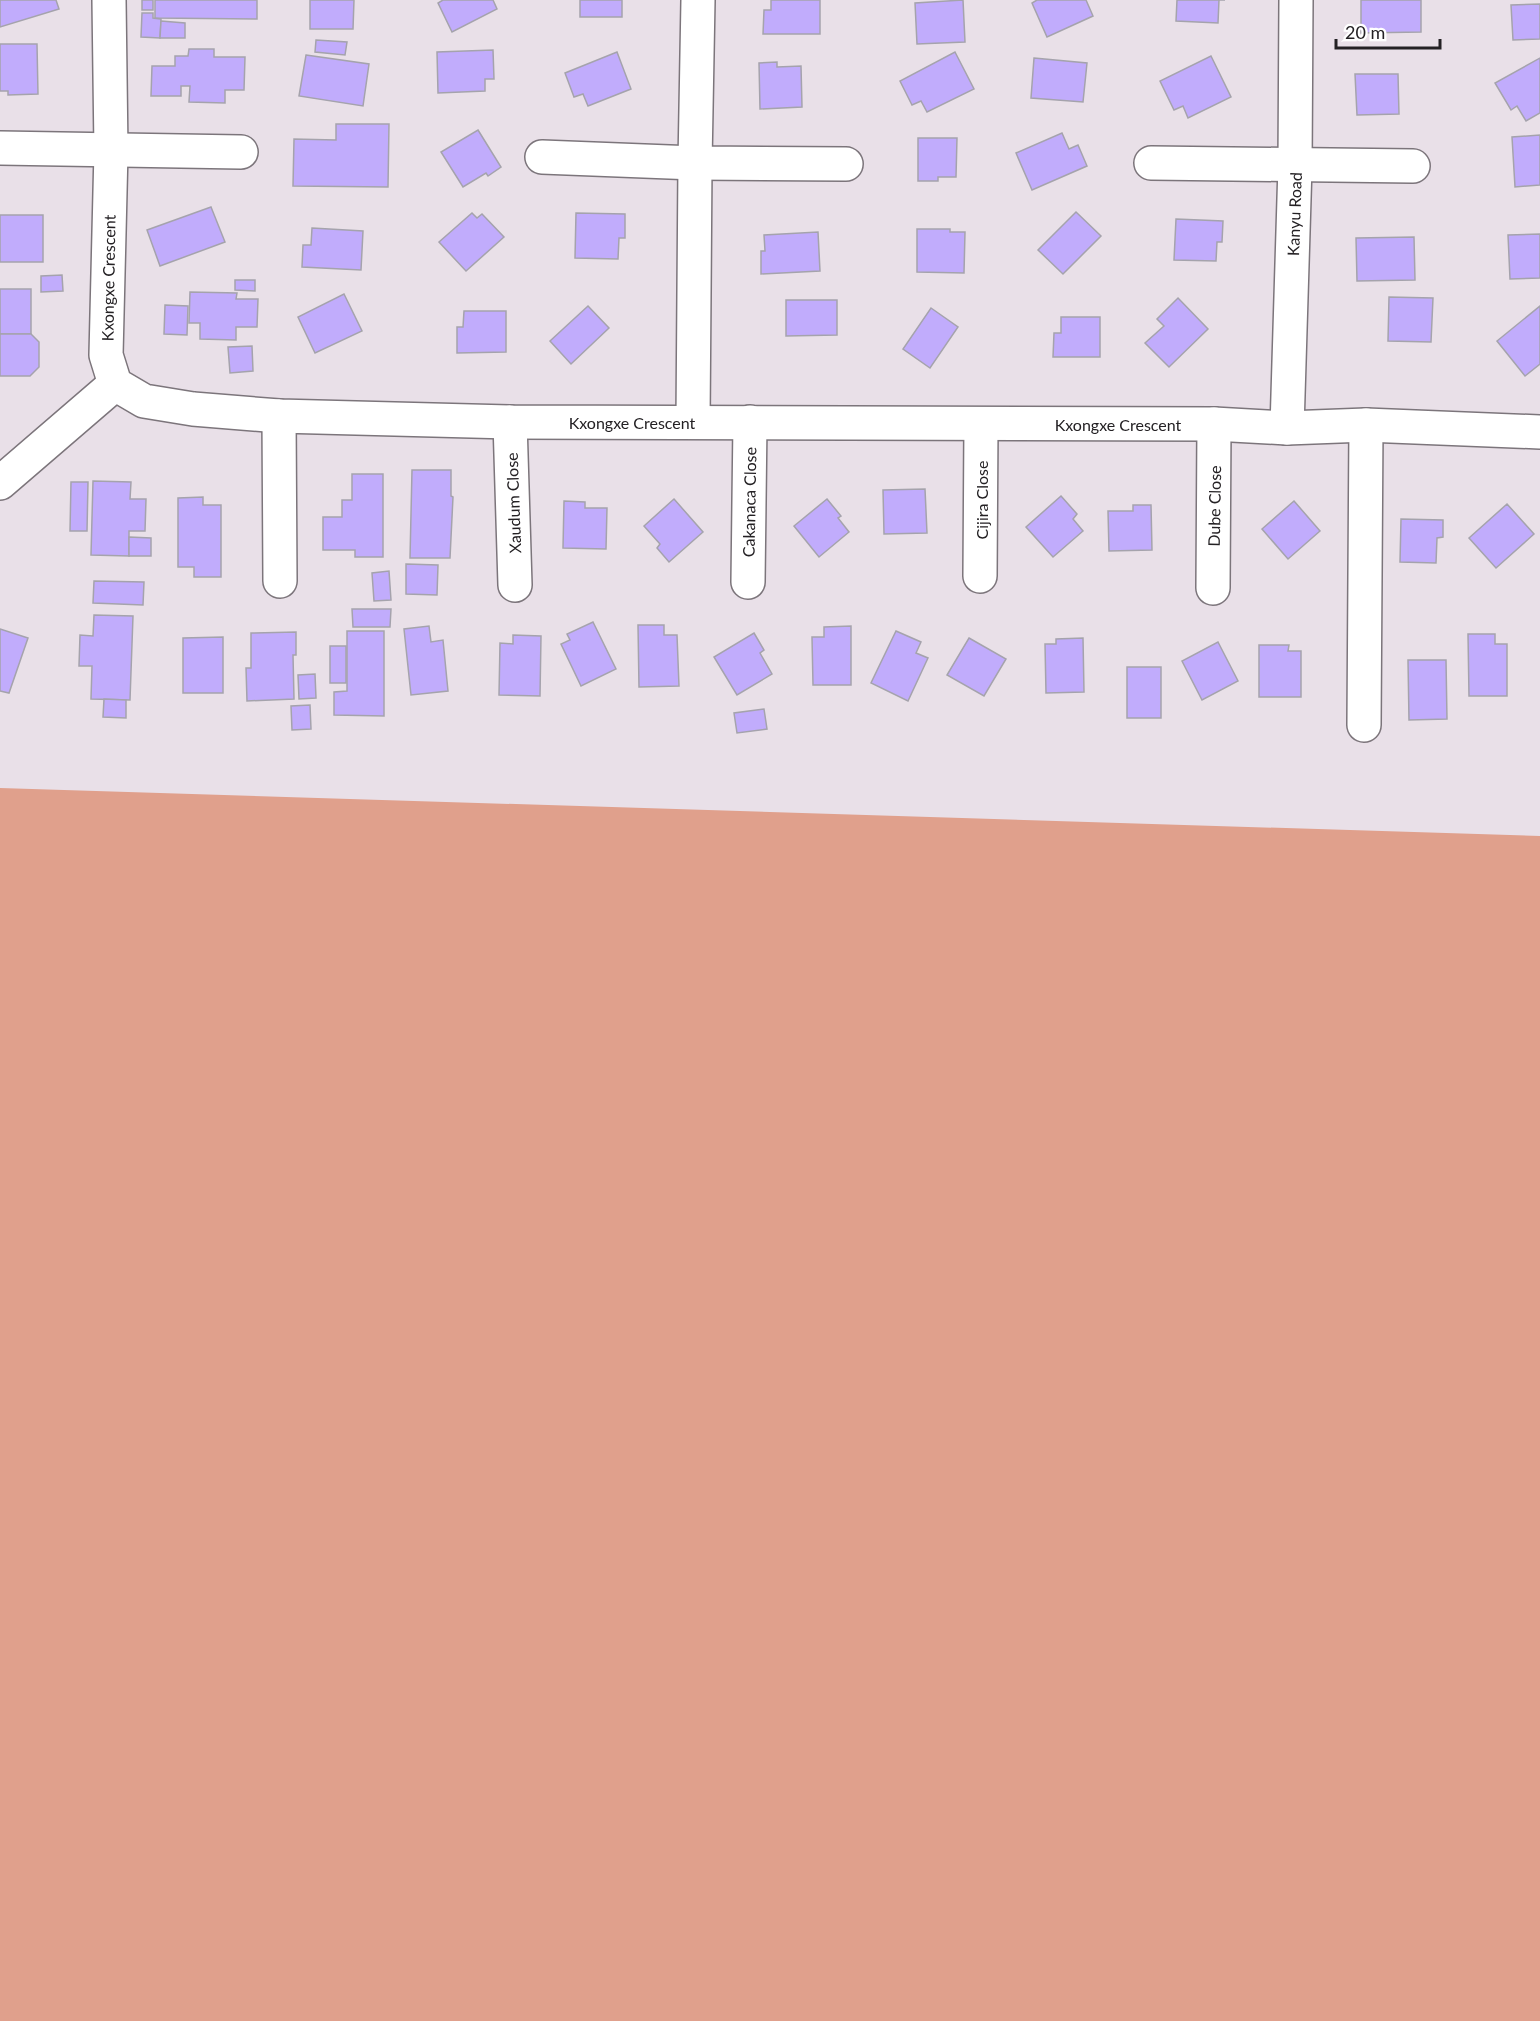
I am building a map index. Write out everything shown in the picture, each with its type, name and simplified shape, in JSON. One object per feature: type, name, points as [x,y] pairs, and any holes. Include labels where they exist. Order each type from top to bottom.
[{"type":"street","name":"Kxongxe Crescent","points":[[109,0],[111,151],[106,355],[115,384],[144,401],[193,409],[279,416],[510,422],[1215,424],[1287,428],[1366,425],[1540,432]]},
{"type":"street","points":[[693,422],[699,0]]},
{"type":"street","name":"Kanyu Road","points":[[1287,428],[1295,166],[1296,0]]},
{"type":"street","points":[[0,148],[241,152]]},
{"type":"street","points":[[542,157],[695,163],[846,164]]},
{"type":"street","points":[[1151,163],[1413,166]]},
{"type":"street","points":[[0,483],[115,384]]},
{"type":"street","points":[[279,416],[280,581]]},
{"type":"street","name":"Xaudum Close","points":[[510,422],[515,585]]},
{"type":"street","name":"Cakanaca Close","points":[[748,582],[750,422]]},
{"type":"street","name":"Cijira Close","points":[[980,576],[981,424]]},
{"type":"street","name":"Dube Close","points":[[1213,588],[1215,424]]},
{"type":"street","points":[[1364,725],[1366,425]]},
{"type":"shaded area","points":[[0,788],[1540,836],[1540,2021],[0,2021]]},
{"type":"building","points":[[0,0],[56,0],[59,9],[0,27]]},
{"type":"building","points":[[142,0],[153,0],[153,10],[142,10]]},
{"type":"building","points":[[155,0],[257,0],[257,19],[155,18]]},
{"type":"building","points":[[310,0],[354,0],[353,29],[310,29]]},
{"type":"building","points":[[443,0],[493,0],[497,9],[452,32],[438,3]]},
{"type":"building","points":[[580,0],[622,0],[622,17],[580,17]]},
{"type":"building","points":[[771,0],[820,0],[820,34],[763,34],[764,10],[771,10]]},
{"type":"building","points":[[963,0],[965,42],[917,44],[915,3]]},
{"type":"building","points":[[1037,0],[1086,0],[1093,16],[1047,37],[1032,3]]},
{"type":"building","points":[[1177,0],[1219,0],[1218,23],[1176,21]]},
{"type":"building","points":[[1361,0],[1421,0],[1421,32],[1361,33]]},
{"type":"building","points":[[1540,4],[1540,39],[1513,40],[1511,5]]},
{"type":"building","points":[[142,13],[153,13],[153,18],[161,19],[160,38],[141,37]]},
{"type":"building","points":[[161,21],[185,23],[185,38],[160,38]]},
{"type":"building","points":[[316,40],[347,42],[345,55],[315,52]]},
{"type":"building","points":[[0,44],[37,44],[38,94],[8,95],[8,91],[0,91]]},
{"type":"building","points":[[189,49],[214,49],[214,57],[245,57],[244,90],[225,90],[225,103],[189,102],[190,86],[181,86],[181,96],[151,96],[152,66],[175,66],[175,56],[188,56]]},
{"type":"building","points":[[493,50],[494,79],[485,79],[485,91],[438,93],[437,52]]},
{"type":"building","points":[[617,52],[631,89],[588,106],[583,94],[574,97],[565,73]]},
{"type":"building","points":[[955,52],[974,89],[927,112],[921,101],[912,105],[900,81]]},
{"type":"building","points":[[306,55],[369,64],[363,106],[299,96]]},
{"type":"building","points":[[1211,56],[1231,97],[1188,118],[1183,106],[1174,110],[1160,81]]},
{"type":"building","points":[[1034,58],[1087,63],[1083,102],[1031,98]]},
{"type":"building","points":[[1540,58],[1540,113],[1526,121],[1517,106],[1511,110],[1495,83]]},
{"type":"building","points":[[777,62],[777,67],[801,66],[802,107],[760,109],[759,63]]},
{"type":"building","points":[[1355,74],[1398,74],[1399,114],[1357,115]]},
{"type":"building","points":[[336,124],[389,124],[388,187],[293,186],[294,139],[336,140]]},
{"type":"building","points":[[478,130],[501,167],[488,176],[486,173],[463,187],[441,152]]},
{"type":"building","points":[[1062,133],[1069,149],[1078,145],[1087,166],[1032,190],[1016,153]]},
{"type":"building","points":[[1540,135],[1540,185],[1515,187],[1512,137]]},
{"type":"building","points":[[918,138],[957,138],[956,177],[938,177],[938,181],[918,181]]},
{"type":"building","points":[[211,207],[225,242],[160,266],[147,230]]},
{"type":"building","points":[[1076,212],[1101,236],[1063,274],[1038,250]]},
{"type":"building","points":[[472,213],[477,218],[482,214],[504,237],[466,271],[439,242]]},
{"type":"building","points":[[576,213],[625,214],[625,238],[619,238],[618,259],[575,258]]},
{"type":"building","points":[[0,215],[43,215],[43,262],[0,262]]},
{"type":"building","points":[[1176,219],[1223,221],[1222,242],[1217,242],[1216,261],[1174,260]]},
{"type":"building","points":[[312,228],[363,231],[361,270],[302,267],[303,245],[311,245]]},
{"type":"building","points":[[917,229],[950,229],[950,232],[965,232],[964,273],[917,272]]},
{"type":"building","points":[[818,232],[820,271],[761,274],[761,251],[765,251],[764,235]]},
{"type":"building","points":[[1540,234],[1540,278],[1510,279],[1508,235]]},
{"type":"building","points":[[1414,237],[1415,280],[1357,281],[1356,238]]},
{"type":"building","points":[[62,275],[63,291],[41,292],[41,276]]},
{"type":"building","points":[[235,280],[255,280],[255,291],[235,290]]},
{"type":"building","points":[[0,289],[31,289],[31,334],[0,334]]},
{"type":"building","points":[[190,292],[237,293],[236,299],[258,299],[257,327],[236,327],[236,340],[200,339],[200,323],[189,323]]},
{"type":"building","points":[[344,294],[362,331],[315,353],[298,317]]},
{"type":"building","points":[[1389,297],[1433,298],[1431,342],[1388,341]]},
{"type":"building","points":[[1178,298],[1208,329],[1169,367],[1145,343],[1164,326],[1157,319]]},
{"type":"building","points":[[786,300],[837,300],[837,335],[786,336]]},
{"type":"building","points":[[165,305],[188,306],[187,335],[164,334]]},
{"type":"building","points":[[588,306],[609,328],[571,364],[550,341]]},
{"type":"building","points":[[1540,306],[1540,364],[1525,376],[1497,341]]},
{"type":"building","points":[[931,308],[958,327],[930,368],[903,349]]},
{"type":"building","points":[[464,311],[506,311],[506,352],[457,353],[457,327],[463,327]]},
{"type":"building","points":[[1061,317],[1100,317],[1100,357],[1053,357],[1054,333],[1061,333]]},
{"type":"building","points":[[0,334],[31,334],[39,342],[39,367],[30,376],[0,376]]},
{"type":"building","points":[[252,346],[253,371],[230,373],[228,347]]},
{"type":"building","points":[[412,470],[451,470],[451,496],[453,497],[450,558],[410,558]]},
{"type":"building","points":[[352,474],[383,474],[383,557],[355,557],[355,550],[323,550],[323,517],[342,517],[342,500],[352,500]]},
{"type":"building","points":[[93,481],[131,482],[130,499],[146,499],[145,531],[129,531],[129,556],[91,555]]},
{"type":"building","points":[[71,482],[88,482],[87,531],[70,531]]},
{"type":"building","points":[[925,489],[927,533],[884,534],[883,490]]},
{"type":"building","points":[[1061,496],[1077,514],[1073,519],[1083,531],[1053,557],[1026,527]]},
{"type":"building","points":[[203,497],[203,505],[221,505],[221,577],[194,577],[194,567],[178,567],[178,498]]},
{"type":"building","points":[[674,499],[703,532],[669,562],[657,548],[660,544],[644,526]]},
{"type":"building","points":[[827,499],[841,516],[838,518],[849,532],[819,557],[794,526]]},
{"type":"building","points":[[564,501],[585,502],[585,508],[607,508],[606,549],[563,548]]},
{"type":"building","points":[[1294,501],[1320,531],[1288,559],[1262,529]]},
{"type":"building","points":[[1507,504],[1534,534],[1496,568],[1469,538]]},
{"type":"building","points":[[1133,505],[1151,505],[1152,550],[1109,551],[1108,511],[1133,511]]},
{"type":"building","points":[[1401,519],[1443,520],[1443,537],[1437,538],[1436,563],[1400,562]]},
{"type":"building","points":[[129,537],[151,538],[151,556],[129,556]]},
{"type":"building","points":[[406,564],[438,565],[437,595],[406,594]]},
{"type":"building","points":[[389,571],[391,600],[374,601],[372,573]]},
{"type":"building","points":[[94,581],[144,582],[143,605],[93,603]]},
{"type":"building","points":[[352,609],[391,609],[390,627],[353,627]]},
{"type":"building","points":[[94,615],[133,616],[130,700],[91,699],[92,666],[79,666],[80,635],[93,636]]},
{"type":"building","points":[[593,622],[616,669],[581,686],[561,644],[570,640],[567,634]]},
{"type":"building","points":[[638,625],[664,625],[664,635],[677,635],[679,686],[639,687]]},
{"type":"building","points":[[429,626],[431,642],[443,640],[448,691],[411,695],[404,629]]},
{"type":"building","points":[[851,626],[851,685],[813,685],[812,637],[824,637],[824,627]]},
{"type":"building","points":[[0,629],[28,638],[9,693],[0,691]]},
{"type":"building","points":[[347,631],[384,631],[384,716],[334,715],[334,692],[347,691]]},
{"type":"building","points":[[896,631],[921,642],[916,653],[928,658],[908,701],[871,683]]},
{"type":"building","points":[[296,632],[296,655],[293,655],[294,699],[247,701],[246,668],[251,668],[251,633]]},
{"type":"building","points":[[754,633],[764,650],[760,653],[772,674],[737,695],[714,657]]},
{"type":"building","points":[[1468,634],[1495,634],[1495,644],[1507,644],[1507,696],[1469,696]]},
{"type":"building","points":[[513,635],[541,636],[540,696],[499,695],[500,643],[513,644]]},
{"type":"building","points":[[223,637],[223,693],[183,693],[183,638]]},
{"type":"building","points":[[969,638],[1006,659],[984,696],[947,675]]},
{"type":"building","points":[[1083,638],[1084,692],[1046,693],[1045,644],[1056,644],[1056,639]]},
{"type":"building","points":[[1218,642],[1238,681],[1202,700],[1182,661]]},
{"type":"building","points":[[1259,645],[1289,645],[1288,651],[1301,651],[1301,697],[1259,697]]},
{"type":"building","points":[[330,646],[346,646],[346,683],[330,683]]},
{"type":"building","points":[[1408,660],[1446,660],[1447,719],[1409,720]]},
{"type":"building","points":[[1127,667],[1161,667],[1161,718],[1127,718]]},
{"type":"building","points":[[315,674],[316,698],[299,699],[298,675]]},
{"type":"building","points":[[104,699],[126,700],[126,718],[103,717]]},
{"type":"building","points":[[310,705],[311,729],[292,730],[291,706]]},
{"type":"building","points":[[764,709],[767,729],[737,733],[734,713]]}]
